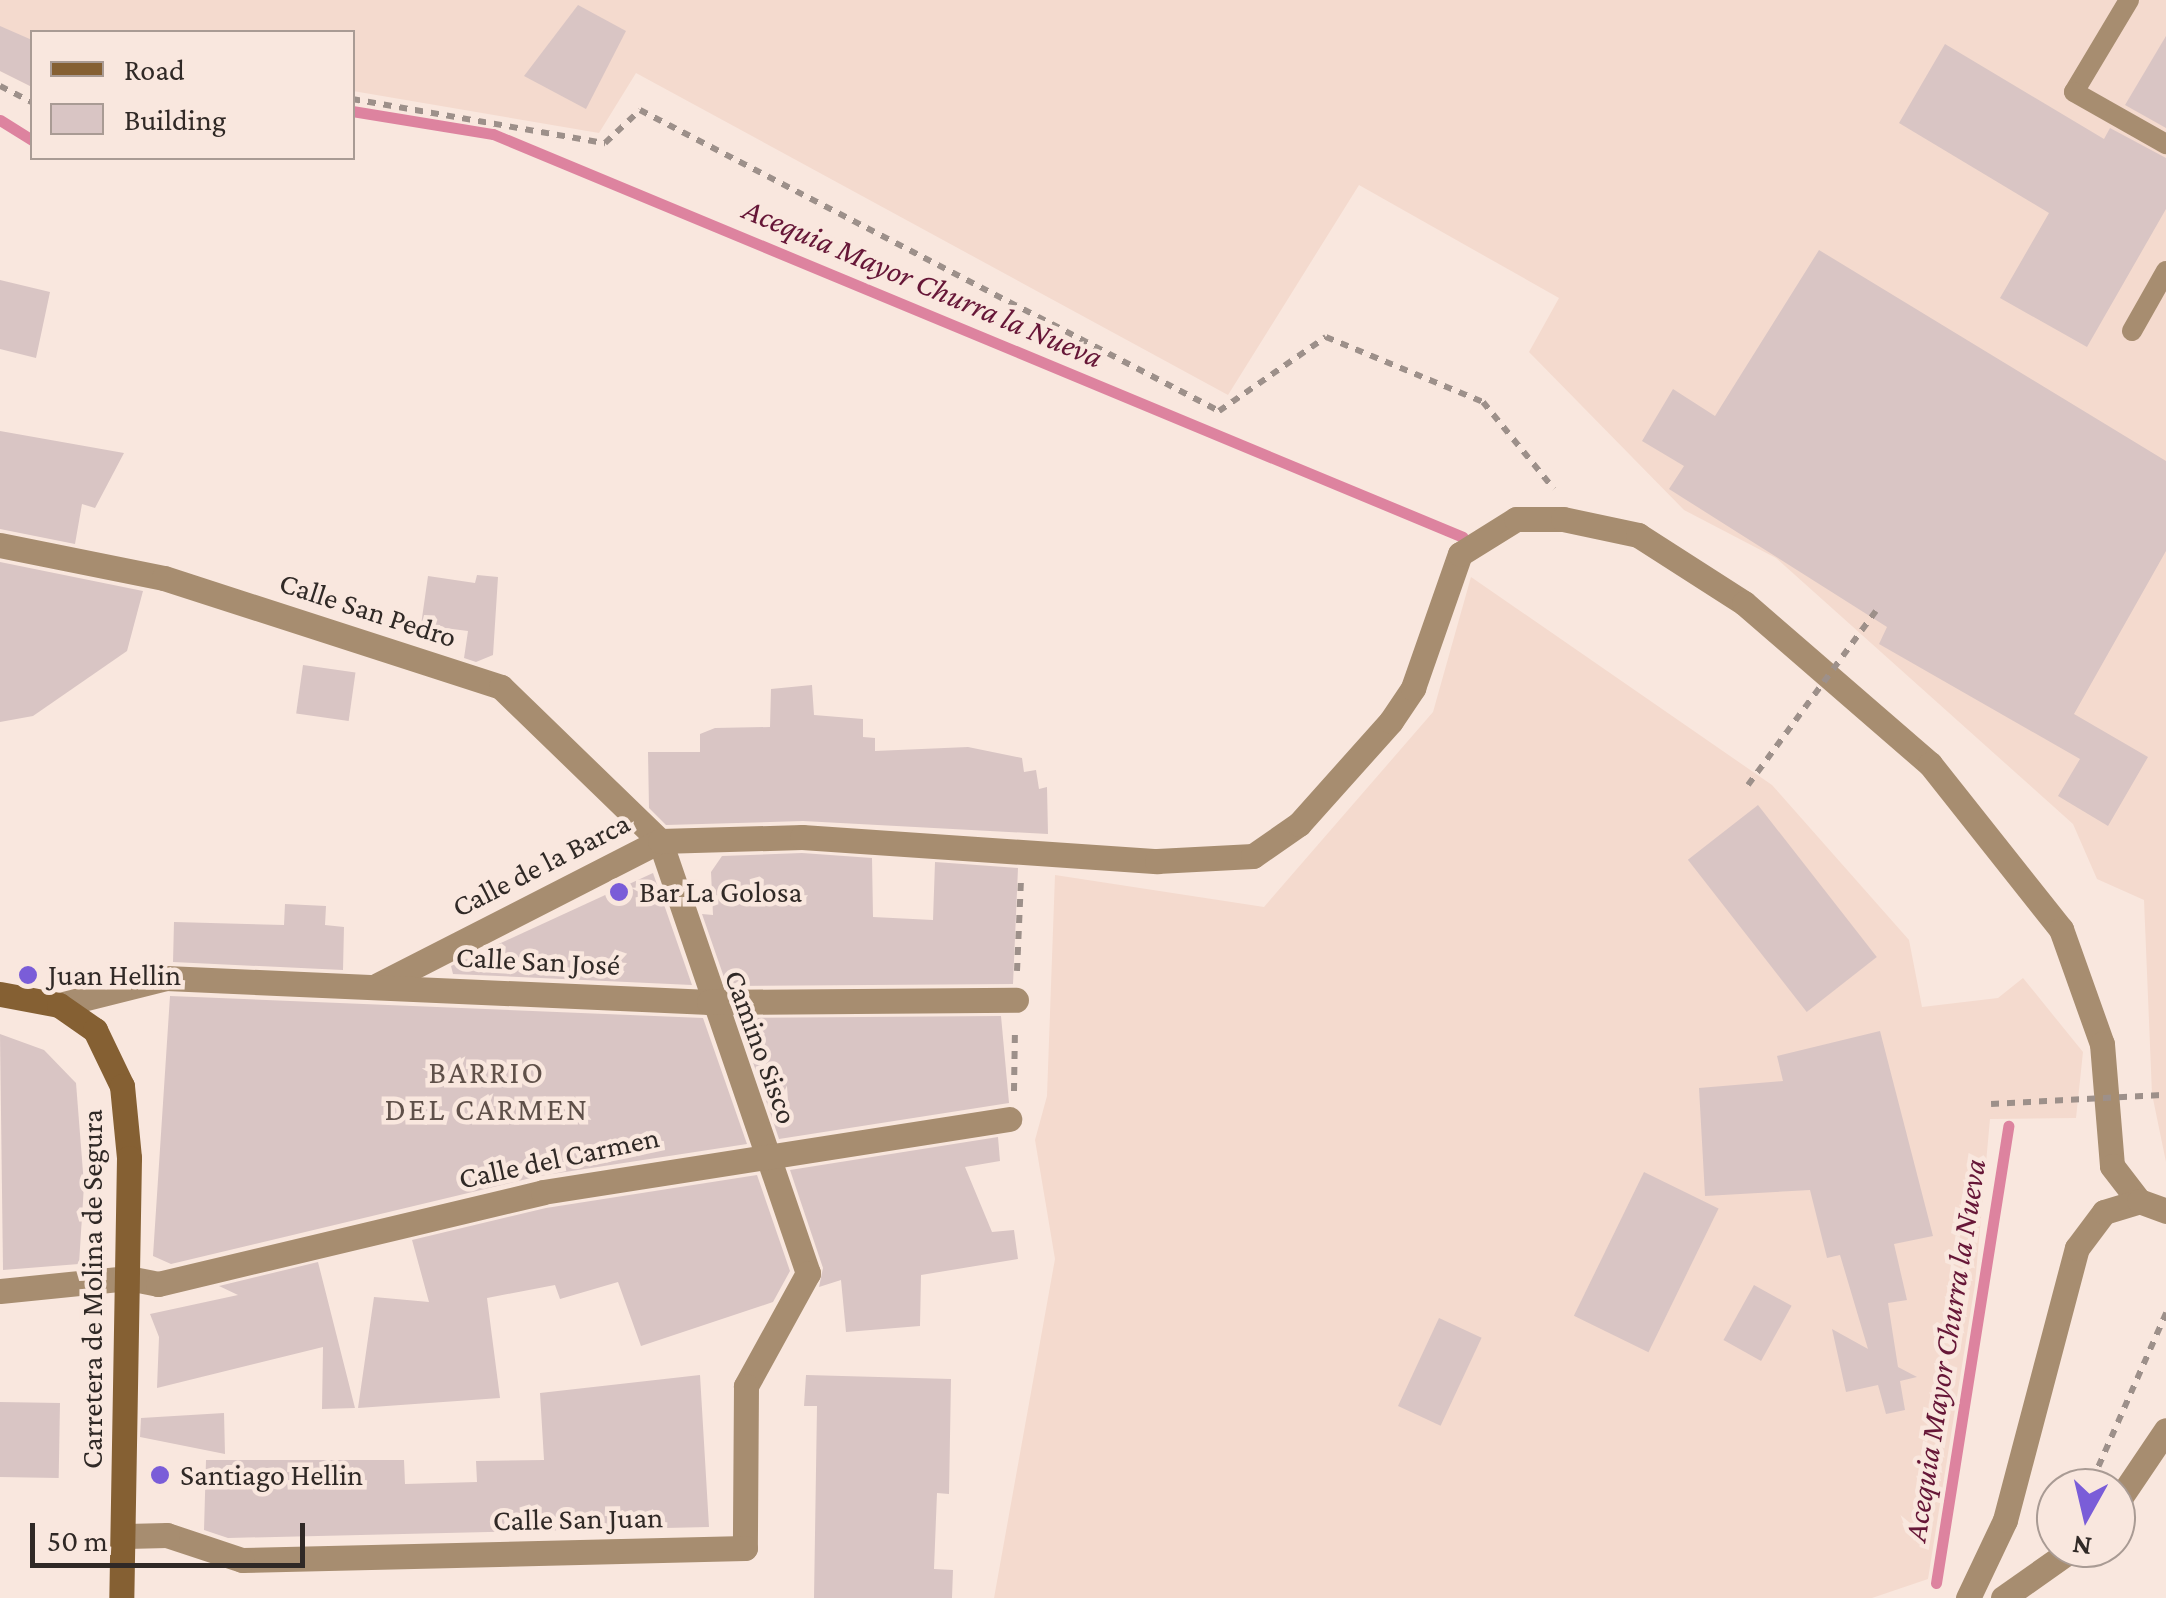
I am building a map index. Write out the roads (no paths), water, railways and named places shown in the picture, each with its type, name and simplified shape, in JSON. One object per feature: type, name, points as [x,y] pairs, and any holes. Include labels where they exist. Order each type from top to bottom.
[{"type":"main road","points":[[0,994],[59,1005]]},
{"type":"main road","name":"Carretera de Molina de Segura","points":[[59,1005],[96,1030],[122,1086],[128,1278],[126,1536],[121,1598]]},
{"type":"street","name":"Calle de la Barca","points":[[378,985],[660,840],[802,837],[1022,848],[1157,861],[1253,856],[1299,824],[1391,720],[1413,688],[1460,554],[1516,519],[1564,519],[1638,536],[1744,602],[1930,764],[2061,929],[2102,1044],[2112,1166],[2139,1200]]},
{"type":"street","name":"Calle San Pedro","points":[[0,545],[164,578],[501,687],[660,840]]},
{"type":"street","name":"Camino Sisco","points":[[660,840],[710,1002],[808,1273]]},
{"type":"street","name":"Calle San José","points":[[59,1005],[166,978],[710,1002],[1016,1000]]},
{"type":"street","name":"Calle del Carmen","points":[[0,1291],[128,1278],[158,1284],[543,1192],[764,1152],[1009,1119]]},
{"type":"street","points":[[1968,1598],[2005,1520],[2077,1248],[2104,1212],[2139,1200],[2166,1211]]},
{"type":"street","name":"Calle San Juan","points":[[126,1536],[167,1535],[242,1560],[745,1548],[746,1386],[808,1273]]},
{"type":"street","points":[[2136,1474],[2166,1430]]},
{"type":"street","points":[[2002,1598],[2045,1568]]},
{"type":"lane","points":[[2129,0],[2074,92],[2166,144]]},
{"type":"lane","points":[[2132,331],[2166,271]]},
{"type":"waterway","name":"Acequia Mayor Churra la Nueva","points":[[355,111],[493,134],[1463,537]]},
{"type":"waterway","name":"Acequia Mayor Churra la Nueva","points":[[0,120],[30,139]]},
{"type":"waterway","name":"Acequia Mayor Churra la Nueva","points":[[1936,1583],[2008,1126]]},
{"type":"place","name":"Bar La Golosa","points":[[619,892]]},
{"type":"place","name":"Juan Hellin","points":[[28,975]]},
{"type":"place","name":"Santiago Hellin","points":[[160,1475]]},
{"type":"district","name":"BARRIO DEL CARMEN","points":[[487,1092]]}]
